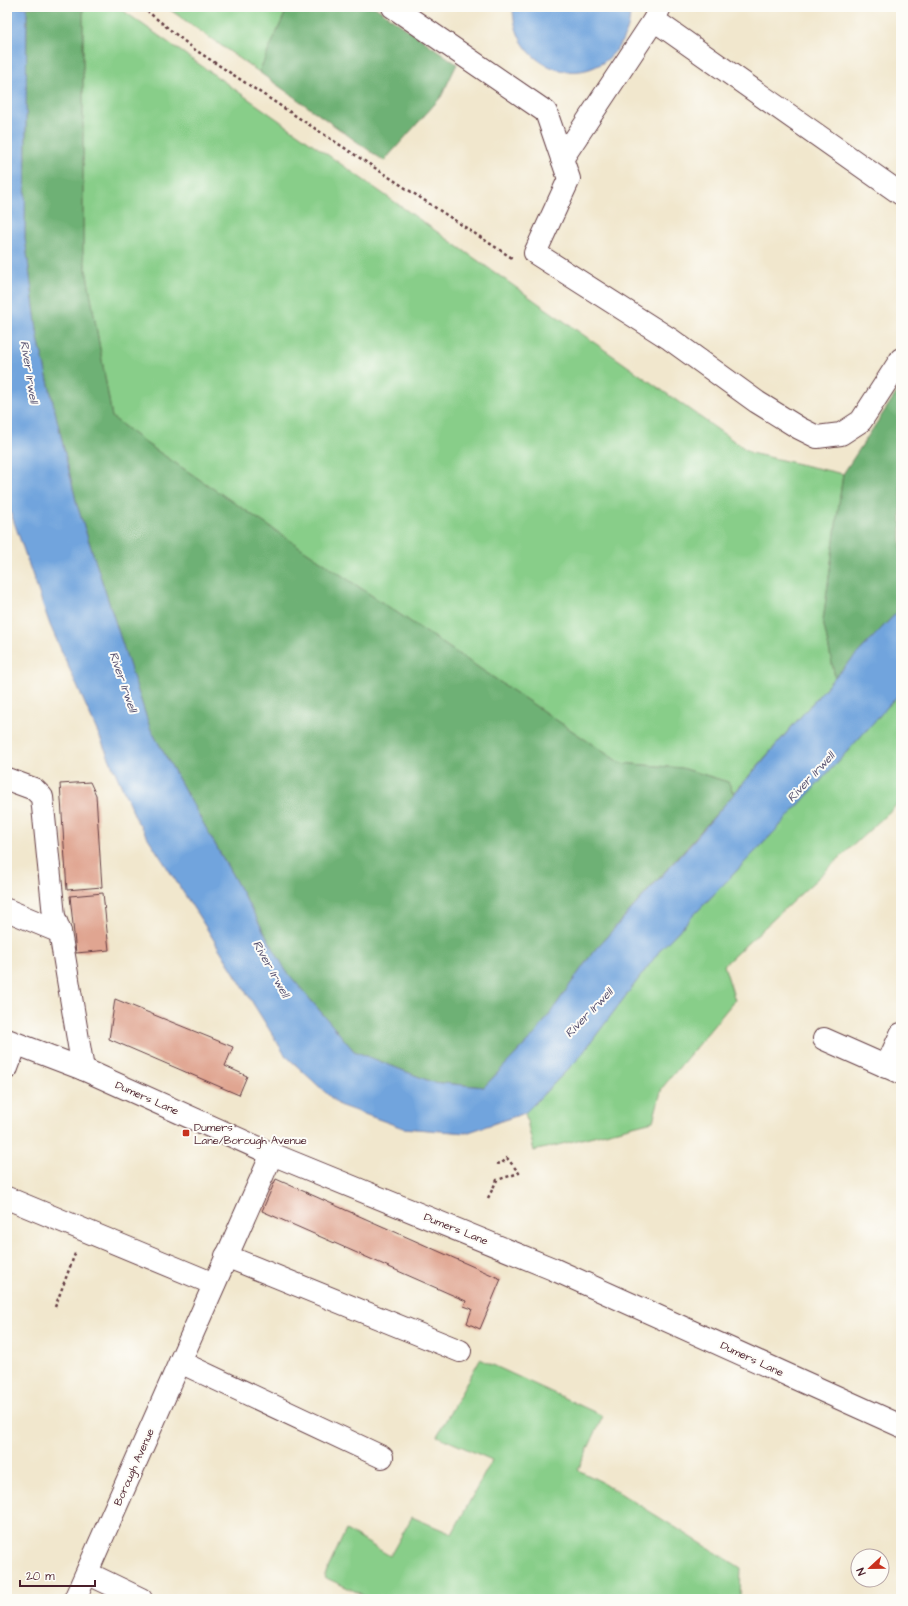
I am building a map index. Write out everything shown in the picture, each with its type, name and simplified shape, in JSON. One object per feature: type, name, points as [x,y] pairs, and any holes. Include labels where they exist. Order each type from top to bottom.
[{"type":"main road","points":[[394,7],[546,112],[569,179],[535,253],[670,338],[757,402],[799,428],[817,437],[841,434],[861,421],[901,359]]},
{"type":"main road","points":[[562,159],[657,14],[901,194]]},
{"type":"main road","points":[[7,779],[34,789],[42,797],[54,916],[60,932],[83,1069]]},
{"type":"main road","points":[[7,910],[60,932]]},
{"type":"main road","points":[[824,1039],[894,1070],[901,1034]]},
{"type":"main road","points":[[7,1068],[11,1042]]},
{"type":"main road","name":"Dumers Lane","points":[[11,1042],[83,1069],[272,1154],[553,1269],[901,1426]]},
{"type":"main road","name":"Borough Avenue","points":[[75,1599],[272,1154]]},
{"type":"main road","points":[[7,1198],[214,1284]]},
{"type":"main road","points":[[226,1256],[460,1351]]},
{"type":"main road","points":[[180,1362],[382,1457]]},
{"type":"main road","points":[[87,1573],[141,1599]]},
{"type":"path","points":[[142,7],[194,49],[514,259],[535,253]]},
{"type":"path","points":[[488,1198],[497,1180],[519,1173],[507,1158],[501,1164],[494,1164]]},
{"type":"path","points":[[55,1307],[85,1230]]},
{"type":"green space","points":[[27,7],[83,7],[83,252],[112,417],[147,444],[620,763],[682,768],[728,782],[734,794],[593,952],[537,1032],[484,1087],[432,1082],[354,1051],[286,971],[150,728],[77,505],[38,338],[25,238]]},
{"type":"green space","points":[[83,7],[118,7],[751,453],[843,474],[823,621],[835,677],[734,793],[728,782],[682,768],[620,763],[147,444],[112,417],[83,252]]},
{"type":"green space","points":[[166,7],[288,7],[259,72]]},
{"type":"green space","points":[[288,7],[375,7],[457,64],[441,97],[384,161],[259,72]]},
{"type":"green space","points":[[901,386],[901,608],[835,677],[823,621],[843,474]]},
{"type":"green space","points":[[901,692],[901,801],[724,965],[735,1000],[662,1088],[653,1121],[534,1151],[525,1113],[579,1058],[661,949],[776,830]]},
{"type":"green space","points":[[480,1359],[603,1416],[578,1470],[602,1482],[741,1568],[740,1599],[372,1599],[324,1577],[346,1530],[390,1556],[412,1517],[452,1534],[492,1460],[437,1436]]},
{"type":"water","name":"River Irwell","points":[[7,7],[27,7],[25,238],[38,338],[77,505],[150,728],[286,971],[354,1051],[432,1082],[484,1087],[537,1032],[593,952],[695,839],[835,677],[901,608],[901,692],[776,830],[661,949],[579,1058],[525,1113],[466,1133],[403,1128],[339,1105],[285,1055],[207,929],[137,821],[50,625],[7,502]]},
{"type":"water","points":[[513,7],[629,7],[630,19],[626,34],[611,55],[595,67],[577,71],[558,70],[541,62],[527,49],[517,30]]},
{"type":"building","points":[[90,782],[96,795],[102,887],[67,890],[60,784]]},
{"type":"building","points":[[103,893],[109,950],[76,953],[70,896]]},
{"type":"building","points":[[115,999],[233,1047],[225,1066],[247,1076],[239,1095],[109,1039]]},
{"type":"building","points":[[276,1179],[501,1279],[480,1329],[467,1323],[472,1309],[464,1306],[466,1301],[262,1211]]},
{"type":"place","name":"Dumers Lane/Borough Avenue","points":[[186,1133]]}]
